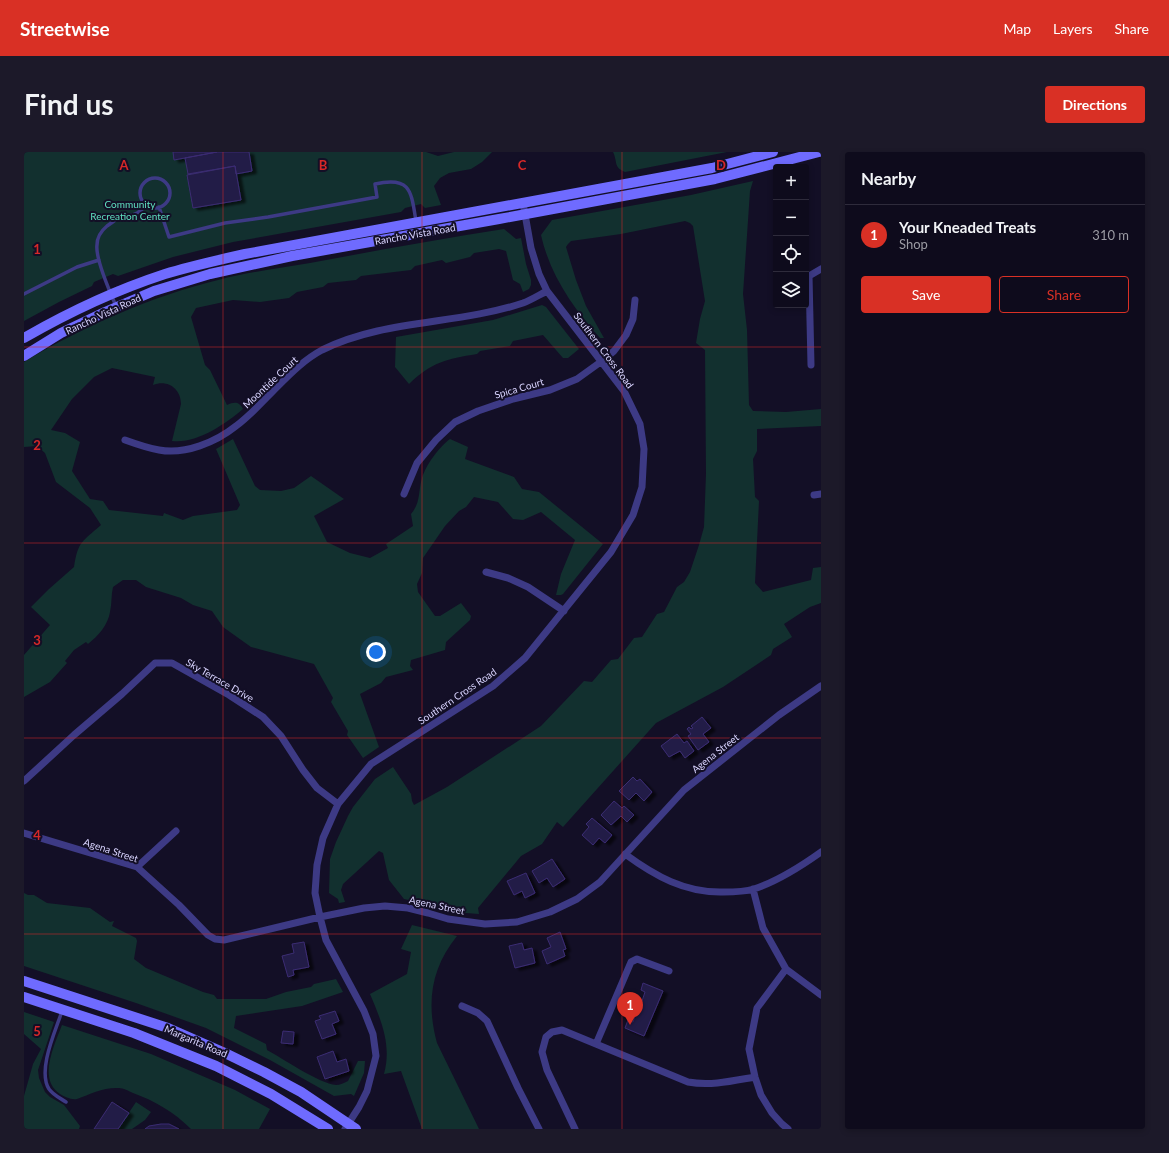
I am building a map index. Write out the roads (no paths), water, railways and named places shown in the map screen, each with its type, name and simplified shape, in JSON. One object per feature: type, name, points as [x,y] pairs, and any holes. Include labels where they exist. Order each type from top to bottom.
[{"type":"main road","name":"Rancho Vista Road","points":[[24,338],[111,294],[165,274],[206,262],[712,168],[772,152]]},
{"type":"main road","name":"Rancho Vista Road","points":[[24,356],[61,334],[116,307],[154,291],[210,274],[292,256],[715,178],[819,152]]},
{"type":"main road","name":"Margarita Road","points":[[24,981],[168,1028],[264,1072],[301,1092],[350,1127]]},
{"type":"main road","name":"Margarita Road","points":[[24,997],[134,1033],[216,1066],[271,1094],[328,1129]]},
{"type":"street","name":"Southern Cross Road","points":[[350,1127],[367,1092],[376,1056],[373,1034],[364,1011],[326,940],[315,893],[317,865],[324,838],[338,804],[371,764],[493,686],[525,658],[611,552],[633,515],[642,487],[644,449],[640,424],[624,391],[556,304],[547,290],[539,274],[531,248],[523,203]]},
{"type":"street","points":[[811,365],[809,276],[821,269]]},
{"type":"street","name":"Moontide Court","points":[[124,440],[161,451],[183,451],[198,446],[221,436],[235,427],[296,368],[321,351],[354,337],[384,330],[493,311],[524,303],[547,290]]},
{"type":"street","name":"Spica Court","points":[[404,494],[417,463],[436,440],[455,422],[478,411],[550,390],[577,379],[614,351],[626,335],[633,319],[635,300]]},
{"type":"street","points":[[486,572],[508,578],[528,587],[564,611]]},
{"type":"street","name":"Sky Terrace Drive","points":[[24,781],[156,663],[172,663],[229,695],[263,717],[281,736],[302,770],[317,788],[338,804]]},
{"type":"street","name":"Agena Street","points":[[24,833],[137,868],[179,905],[202,930],[215,939],[224,940],[320,917],[364,908],[385,906],[408,908],[448,920],[485,924],[516,922],[550,912],[577,899],[600,882],[684,790],[779,715],[821,686]]},
{"type":"street","points":[[137,868],[176,831]]},
{"type":"street","points":[[625,854],[644,869],[666,880],[691,889],[714,892],[733,892],[752,889],[781,878],[821,852]]},
{"type":"street","points":[[752,889],[762,928],[786,969],[821,995]]},
{"type":"street","points":[[596,1044],[630,962],[637,959],[669,971]]},
{"type":"street","points":[[786,969],[757,1008],[749,1049],[755,1077],[761,1095],[772,1113],[788,1129]]},
{"type":"street","points":[[462,1006],[478,1013],[487,1021],[538,1129]]},
{"type":"street","points":[[574,1129],[547,1070],[542,1052],[546,1037],[552,1032],[562,1030],[688,1082],[700,1084],[718,1083],[755,1077]]},
{"type":"lane","points":[[157,178],[166,182],[170,193],[169,200],[159,207],[156,208],[146,205],[141,199],[141,188],[149,179],[157,178]]},
{"type":"lane","points":[[159,207],[169,237],[225,223],[268,217],[377,197],[375,184],[395,181],[404,184],[409,190],[416,222]]},
{"type":"lane","points":[[116,307],[96,251],[96,244],[99,235],[105,228],[116,220],[137,214],[146,205]]},
{"type":"lane","points":[[24,294],[77,267],[99,260]]},
{"type":"lane","points":[[62,1010],[47,1055],[45,1078],[48,1088],[66,1102]]},
{"type":"place","name":"Your Kneaded Treats","points":[[630,1025]]},
{"type":"park label","name":"Community Recreation Center","points":[[130,210]]}]
